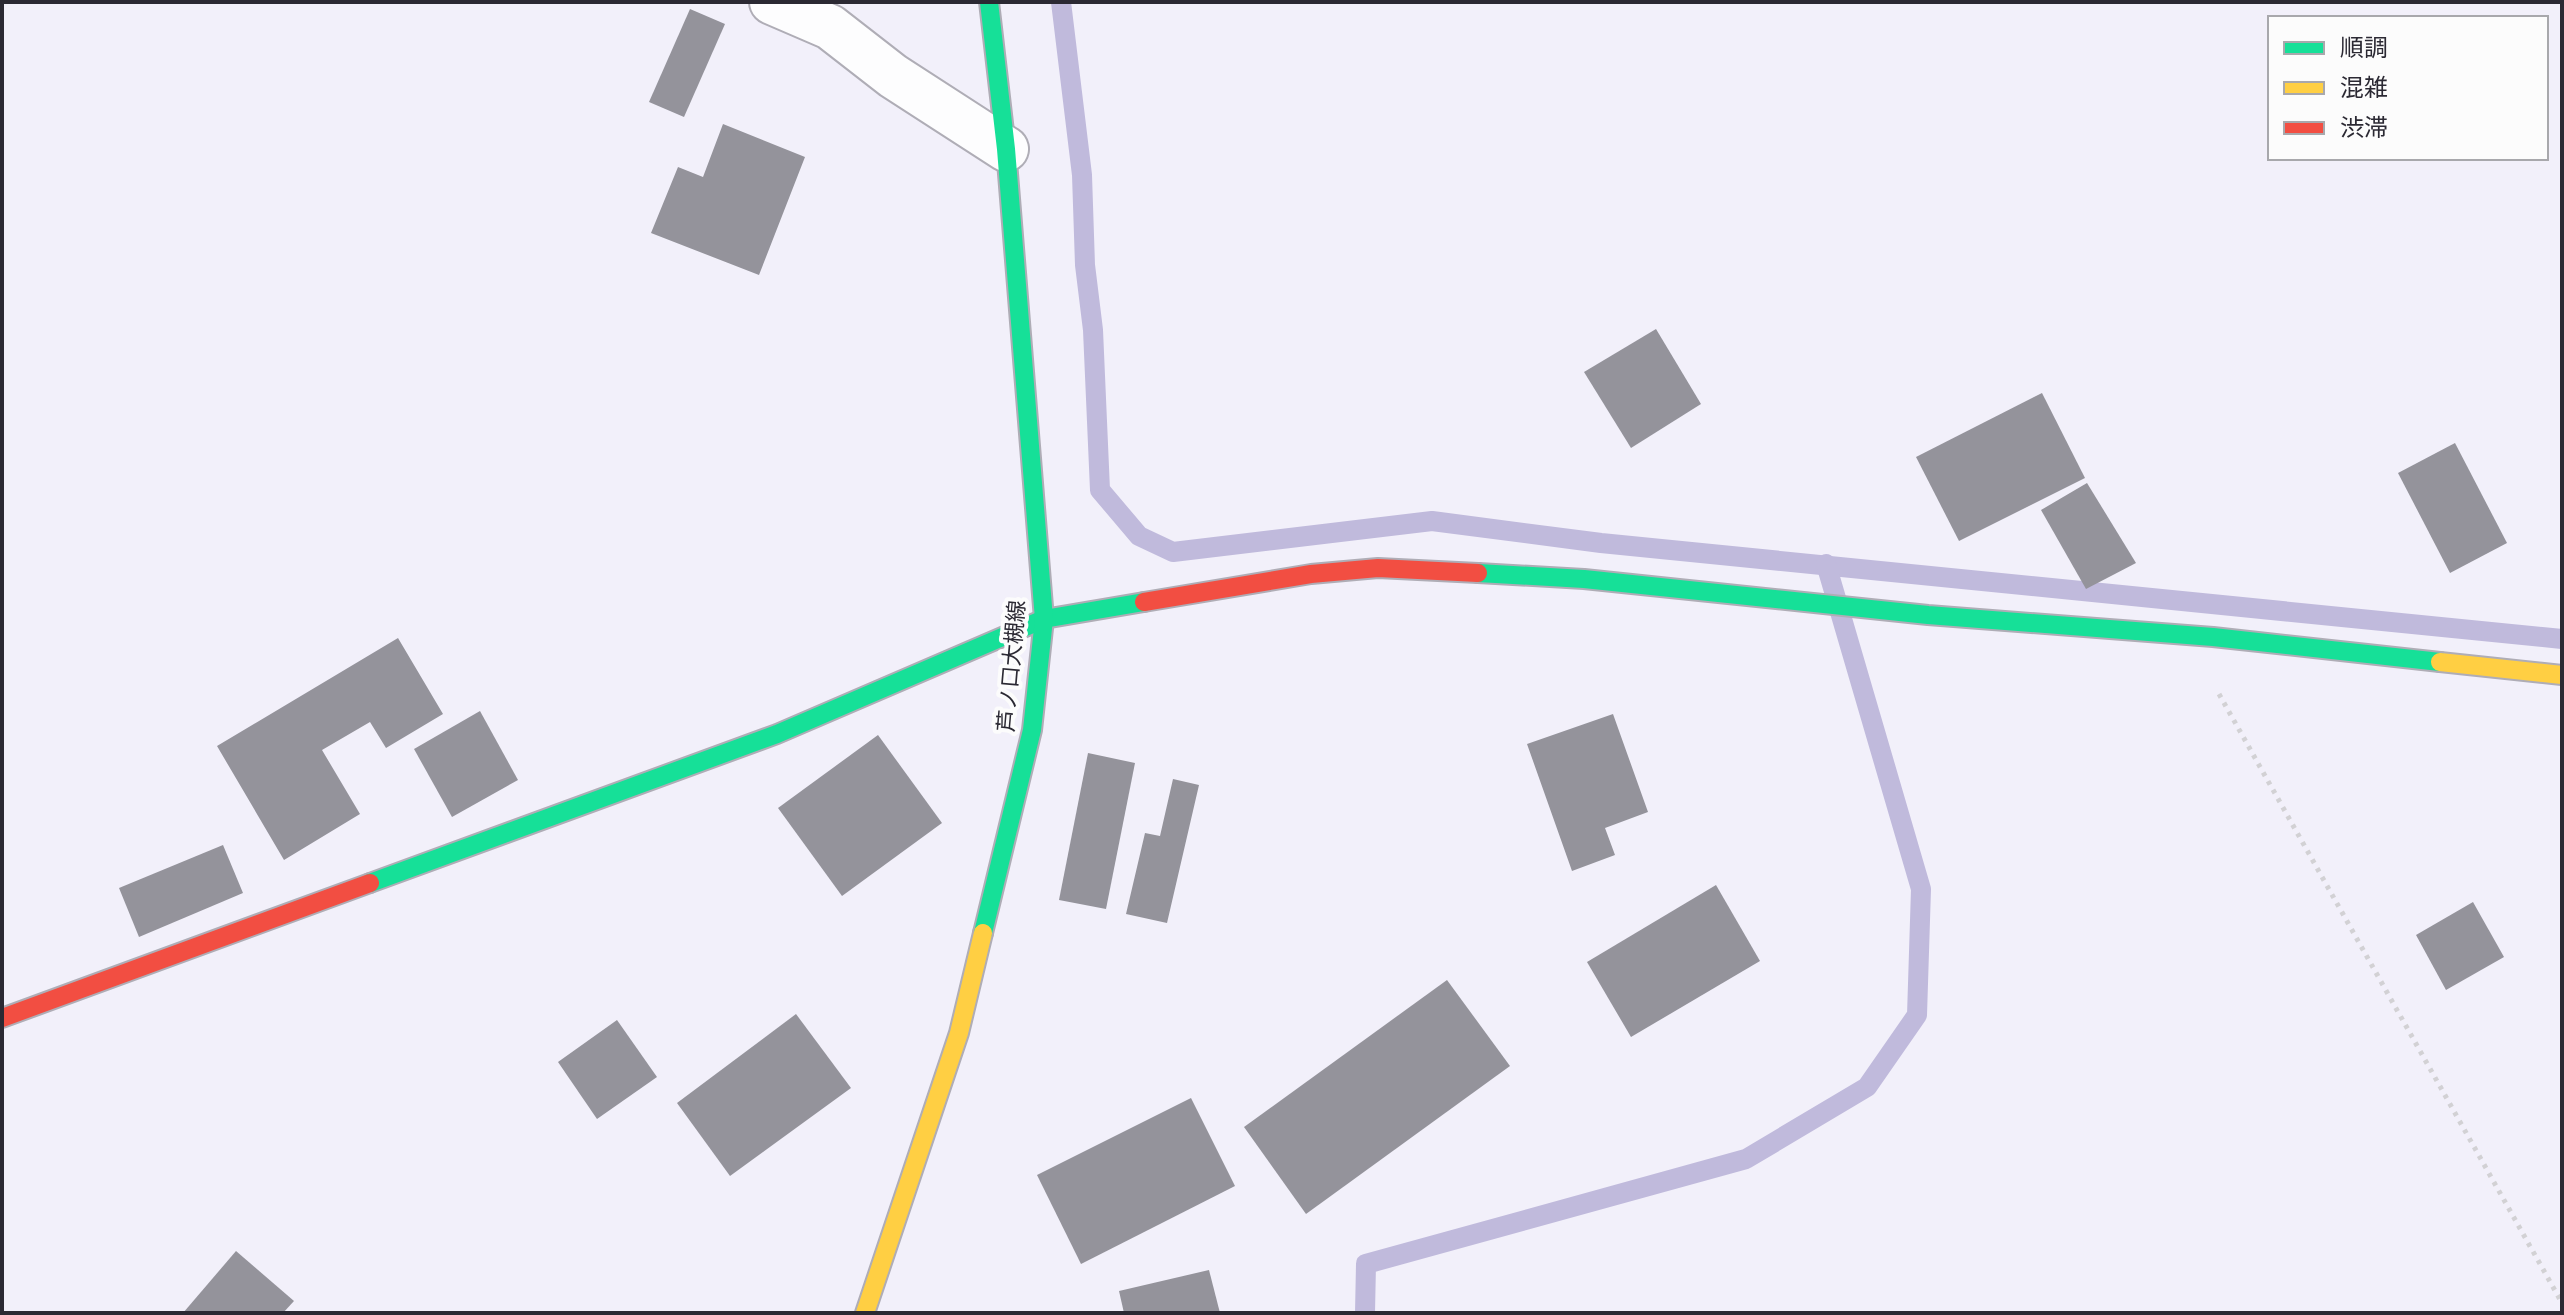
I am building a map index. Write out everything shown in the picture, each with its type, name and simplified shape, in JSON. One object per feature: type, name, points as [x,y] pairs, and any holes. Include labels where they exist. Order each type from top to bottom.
[{"type":"street","points":[[772,2],[830,27],[893,76],[1006,149]]},
{"type":"street","name":"芦ノ口大槻線","points":[[865,1313],[959,1033],[1032,730],[1044,619],[1006,149],[989,2]]},
{"type":"street","points":[[2,1018],[777,734],[1044,619],[1311,574],[1378,568],[1584,579],[1928,615],[2213,637],[2562,675]]},
{"type":"path","points":[[2213,637],[2216,689],[2562,1303]]},
{"type":"building","points":[[690,9],[725,24],[684,117],[649,102]]},
{"type":"building","points":[[723,124],[805,157],[759,275],[651,233],[678,167],[703,177]]},
{"type":"building","points":[[1656,329],[1701,404],[1631,448],[1584,372]]},
{"type":"building","points":[[2042,393],[2085,478],[1959,541],[1916,457]]},
{"type":"building","points":[[2455,443],[2507,543],[2450,573],[2398,473]]},
{"type":"building","points":[[2087,483],[2136,563],[2086,589],[2041,510]]},
{"type":"building","points":[[398,638],[443,714],[386,748],[370,722],[322,750],[360,814],[284,860],[217,746]]},
{"type":"building","points":[[480,711],[518,780],[452,817],[414,749]]},
{"type":"building","points":[[1613,714],[1648,812],[1605,828],[1615,855],[1572,871],[1527,744]]},
{"type":"building","points":[[878,735],[942,823],[842,896],[778,808]]},
{"type":"building","points":[[1088,753],[1135,763],[1106,909],[1059,900]]},
{"type":"building","points":[[1173,779],[1199,785],[1167,923],[1126,914],[1145,833],[1160,836]]},
{"type":"building","points":[[223,845],[243,893],[139,937],[119,888]]},
{"type":"building","points":[[1716,885],[1760,961],[1631,1037],[1587,962]]},
{"type":"building","points":[[2473,902],[2504,957],[2446,990],[2416,935]]},
{"type":"building","points":[[1447,980],[1510,1066],[1306,1214],[1244,1127]]},
{"type":"building","points":[[796,1014],[851,1088],[730,1176],[677,1103]]},
{"type":"building","points":[[617,1020],[657,1077],[597,1119],[558,1062]]},
{"type":"building","points":[[1191,1098],[1235,1186],[1081,1264],[1037,1175]]},
{"type":"building","points":[[236,1251],[294,1301],[283,1313],[183,1313]]},
{"type":"building","points":[[1209,1270],[1220,1313],[1124,1313],[1119,1291]]},
{"type":"waterway","points":[[1061,2],[1082,175],[1100,490],[1139,536],[1173,552],[1432,521],[1601,543],[2562,639]]},
{"type":"waterway","points":[[1365,1313],[1366,1264],[1746,1159],[1867,1087],[1917,1015],[1921,889],[1826,564]]},
{"type":"traffic: fast","points":[[983,933],[1032,730],[1044,619],[1006,149],[989,2]]},
{"type":"traffic: fast","points":[[1478,573],[1584,579],[1928,615],[2213,637],[2440,662]]},
{"type":"traffic: fast","points":[[370,883],[777,734],[1044,619],[1144,602]]},
{"type":"traffic: slow","points":[[2440,662],[2562,675]]},
{"type":"traffic: slow","points":[[865,1313],[959,1033],[983,933]]},
{"type":"traffic: jam","points":[[1144,602],[1311,574],[1378,568],[1478,573]]},
{"type":"traffic: jam","points":[[2,1018],[370,883]]}]
